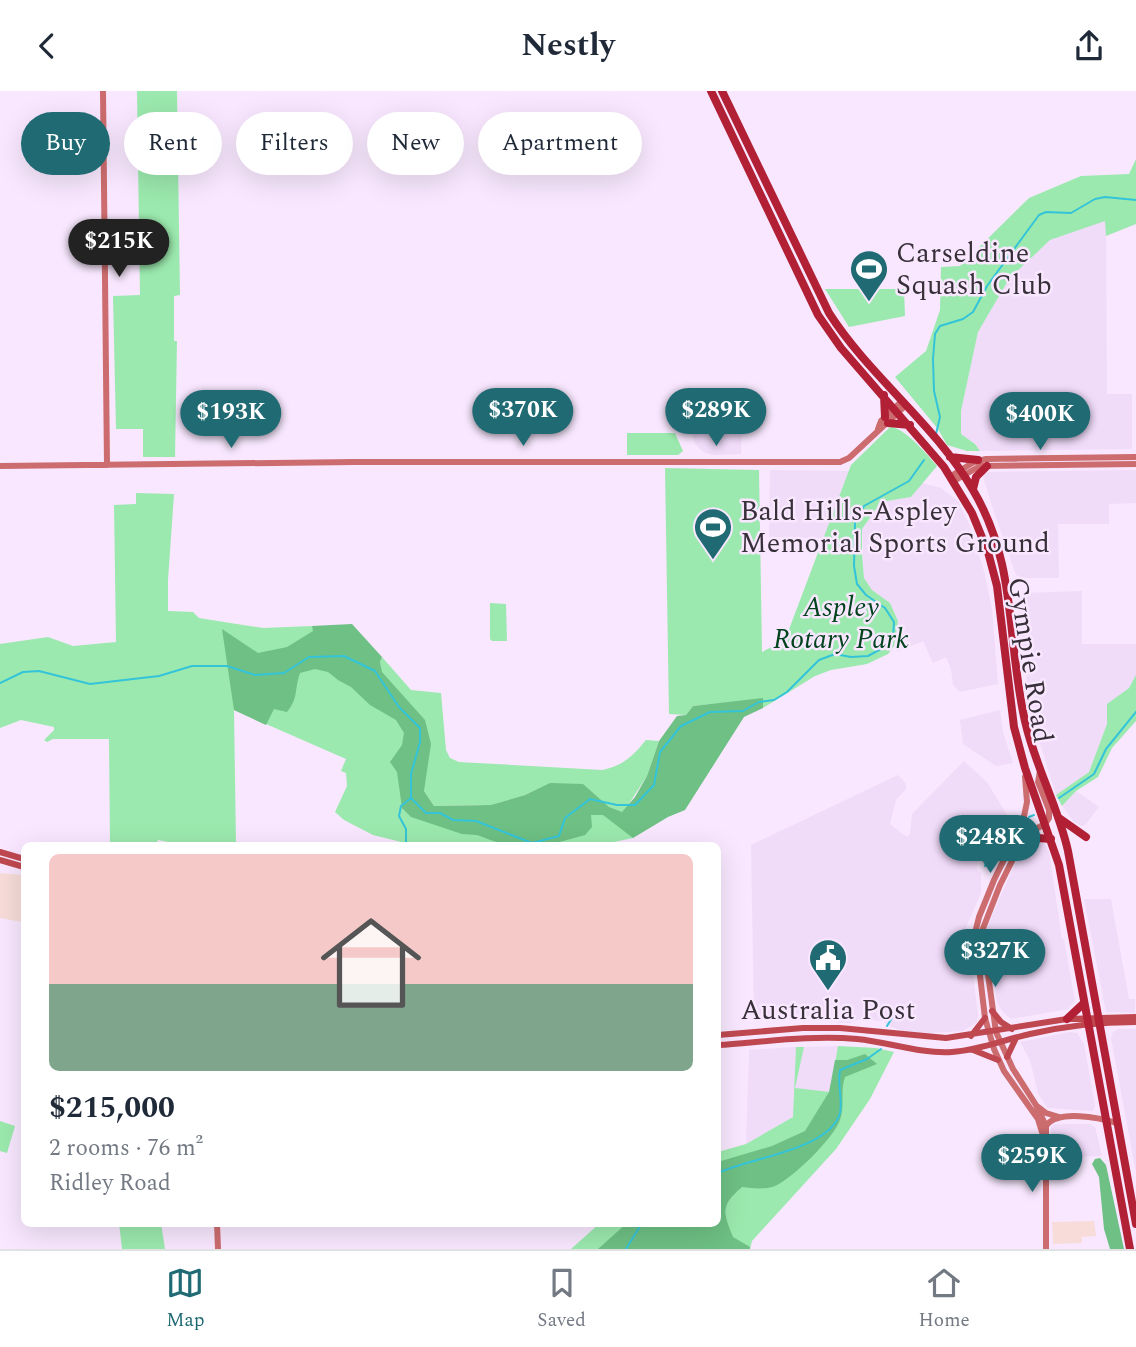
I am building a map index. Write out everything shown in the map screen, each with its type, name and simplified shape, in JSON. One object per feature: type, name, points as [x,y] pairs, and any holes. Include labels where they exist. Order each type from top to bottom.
[{"type":"highway","name":"Gympie Road","points":[[711,91],[818,315],[841,348],[939,459],[982,535],[995,576],[1010,708],[1025,768],[1061,875],[1130,1249]]},
{"type":"highway","name":"Gympie Road","points":[[722,91],[825,305],[844,334],[962,472],[973,488],[994,532],[1010,596],[1020,699],[1029,736],[1059,818],[1068,852],[1135,1221],[1123,1222]]},
{"type":"highway","points":[[732,135],[741,131]]},
{"type":"highway","points":[[884,395],[887,420],[910,425]]},
{"type":"highway","points":[[947,454],[978,460]]},
{"type":"highway","points":[[973,488],[976,477],[987,466]]},
{"type":"highway","points":[[1059,818],[1086,837]]},
{"type":"highway","points":[[1024,837],[1051,839]]},
{"type":"highway","points":[[1067,1019],[1084,1003]]},
{"type":"main road","points":[[103,91],[107,465]]},
{"type":"main road","points":[[0,466],[378,461],[830,463],[849,458],[904,403]]},
{"type":"main road","points":[[952,479],[978,460],[1136,457]]},
{"type":"main road","points":[[962,472],[987,466],[1136,464]]},
{"type":"main road","points":[[993,1032],[985,1018],[976,928],[994,880],[1025,813],[1025,768]]},
{"type":"main road","points":[[1041,769],[1038,782],[1050,814],[1045,824],[1024,837],[983,927],[993,1032],[999,1061],[1037,1118],[1045,1136]]},
{"type":"main road","points":[[0,852],[21,858]]},
{"type":"main road","points":[[2,863],[21,866]]},
{"type":"main road","points":[[992,1011],[1001,1022],[1012,1029]]},
{"type":"main road","points":[[971,1036],[985,1018]]},
{"type":"main road","points":[[721,1035],[814,1028],[858,1029],[929,1038],[971,1036],[1067,1019],[1088,1021]]},
{"type":"main road","points":[[721,1045],[838,1038],[875,1041],[933,1052],[973,1050],[1088,1021],[1136,1020]]},
{"type":"main road","points":[[1007,1057],[1016,1038]]},
{"type":"main road","points":[[996,1044],[1007,1057],[1046,1126]]},
{"type":"main road","points":[[973,1050],[999,1061]]},
{"type":"main road","points":[[1036,1105],[1046,1113],[1060,1117],[1092,1117],[1117,1123]]},
{"type":"main road","points":[[1046,1249],[1046,1126],[1050,1120],[1060,1117]]},
{"type":"main road","points":[[218,1227],[218,1249]]},
{"type":"shaded area","points":[[1106,220],[1107,394],[1132,394],[1132,449],[980,451],[961,434],[961,411],[978,332],[1009,279],[1050,240]]},
{"type":"shaded area","points":[[689,427],[742,427],[741,454],[713,455],[703,452],[695,444]]},
{"type":"shaded area","points":[[770,470],[849,471],[824,538],[769,537]]},
{"type":"shaded area","points":[[1136,470],[1136,503],[1109,504],[1109,524],[1058,524],[1059,578],[1023,578],[1016,575],[983,476],[986,472]]},
{"type":"shaded area","points":[[922,483],[941,488],[958,501],[970,526],[992,609],[998,684],[960,692],[953,685],[946,657],[933,663],[923,641],[897,652],[894,646],[898,621],[890,603],[872,590],[864,578],[862,529],[881,502],[911,497]]},
{"type":"shaded area","points":[[1082,591],[1082,644],[1136,644],[1136,675],[1129,688],[1107,705],[1107,724],[1089,772],[1056,795],[1030,711],[1018,598],[1026,593]]},
{"type":"shaded area","points":[[1000,710],[1003,732],[1013,763],[996,766],[963,744],[960,720]]},
{"type":"shaded area","points":[[964,761],[987,782],[1010,820],[977,854],[981,893],[967,925],[977,1022],[963,1031],[929,1033],[903,1031],[883,1021],[859,1019],[850,1023],[838,1023],[837,1016],[754,1016],[751,845],[898,775],[906,784],[906,789],[896,800],[890,824],[907,837],[910,834],[912,814]]},
{"type":"shaded area","points":[[1076,791],[1099,807],[1085,825],[1081,826],[1074,822],[1062,806]]},
{"type":"shaded area","points":[[1029,842],[1044,843],[1049,852],[1062,939],[1075,1001],[1068,1009],[1011,1019],[997,1002],[986,930],[1012,870],[1024,846]]},
{"type":"shaded area","points":[[0,873],[21,875],[21,922],[0,918]]},
{"type":"shaded area","points":[[1084,899],[1111,899],[1129,999],[1135,999],[1135,1013],[1106,1012]]},
{"type":"shaded area","points":[[1119,1029],[1136,1029],[1136,1173],[1111,1038],[1113,1032]]},
{"type":"shaded area","points":[[1069,1032],[1077,1033],[1084,1044],[1095,1106],[1093,1111],[1047,1108],[1038,1093],[1030,1060],[1020,1042]]},
{"type":"shaded area","points":[[838,1046],[829,1092],[746,1144],[749,1050],[796,1047],[795,1083],[804,1047]]},
{"type":"shaded area","points":[[1055,1124],[1089,1124],[1095,1127],[1102,1156],[1055,1157],[1052,1152],[1051,1127]]},
{"type":"shaded area","points":[[1094,1221],[1096,1236],[1082,1237],[1082,1243],[1053,1244],[1052,1222]]},
{"type":"green space","points":[[137,91],[177,91],[177,112],[137,112]]},
{"type":"green space","points":[[1136,159],[1136,224],[1106,236],[1105,221],[1050,240],[1009,279],[978,332],[961,411],[961,434],[980,451],[967,451],[947,445],[938,429],[895,377],[926,351],[940,310],[941,267],[960,266],[1029,198],[1081,176],[1129,174]]},
{"type":"green space","points":[[138,175],[178,175],[180,295],[174,296],[174,341],[177,341],[175,457],[143,457],[143,429],[116,429],[113,296],[140,295]]},
{"type":"green space","name":"Carseldine Squash Club","points":[[825,289],[904,289],[905,316],[849,327]]},
{"type":"green space","name":"Aspley Rotary Park","points":[[890,427],[902,431],[937,466],[911,497],[881,502],[862,529],[864,578],[872,590],[890,603],[898,621],[894,646],[888,654],[867,664],[831,670],[815,676],[763,708],[762,699],[693,706],[686,715],[669,714],[665,468],[759,470],[762,652],[785,640],[851,465]]},
{"type":"green space","points":[[627,433],[675,433],[683,451],[678,455],[627,455]]},
{"type":"green space","points":[[136,493],[174,494],[168,611],[193,612],[199,618],[263,628],[312,626],[314,631],[420,728],[411,774],[426,813],[476,821],[550,783],[525,795],[492,805],[434,806],[424,791],[425,721],[381,672],[382,657],[411,690],[441,693],[446,750],[450,758],[459,762],[602,770],[627,759],[646,740],[659,741],[647,776],[628,805],[633,838],[614,842],[401,842],[373,835],[344,820],[335,812],[347,786],[346,773],[341,771],[346,759],[234,710],[236,842],[110,842],[109,739],[53,739],[47,742],[44,740],[54,727],[21,720],[0,728],[0,644],[48,637],[73,646],[116,642],[114,505],[136,504]]},
{"type":"green space","points":[[490,603],[506,604],[507,641],[490,639]]},
{"type":"green space","points":[[352,624],[382,657],[382,672],[425,720],[431,744],[424,791],[434,806],[491,805],[525,795],[550,783],[583,784],[609,807],[622,812],[635,797],[647,776],[659,741],[677,716],[686,715],[693,706],[763,698],[763,708],[744,717],[685,810],[633,838],[603,815],[591,815],[592,827],[585,835],[560,842],[496,842],[411,817],[402,808],[397,772],[390,762],[402,745],[404,733],[396,720],[370,705],[351,687],[328,672],[315,669],[300,673],[291,707],[287,712],[274,709],[266,725],[234,710],[222,629],[258,653],[287,647],[313,631],[312,626]]},
{"type":"green space","points":[[1136,675],[1136,721],[1112,748],[1098,777],[1076,791],[1062,806],[1056,795],[1089,772],[1107,724],[1107,704],[1129,688]]},
{"type":"green space","points":[[838,1046],[894,1052],[870,1099],[836,1149],[752,1241],[750,1249],[571,1249],[596,1227],[721,1227],[721,1151],[746,1144],[793,1117],[796,1047],[804,1047],[795,1088],[830,1092]]},
{"type":"green space","points":[[865,1054],[877,1064],[845,1077],[840,1120],[821,1147],[783,1182],[767,1188],[742,1187],[730,1199],[726,1215],[733,1237],[750,1249],[598,1249],[623,1227],[721,1227],[721,1161],[772,1146],[805,1131],[829,1092],[835,1060],[847,1060]]},
{"type":"green space","points":[[0,1121],[15,1126],[7,1153],[0,1151]]},
{"type":"green space","points":[[1100,1158],[1106,1165],[1124,1249],[1110,1249],[1104,1229],[1099,1177],[1092,1164],[1095,1159]]},
{"type":"green space","points":[[119,1227],[162,1227],[165,1249],[122,1249]]},
{"type":"waterway","points":[[936,434],[940,417],[934,391],[933,359],[935,334],[940,326],[963,319],[973,312],[987,286],[1039,215],[1046,212],[1071,213],[1095,199],[1105,197],[1136,200]]},
{"type":"waterway","points":[[536,842],[559,836],[565,818],[590,799],[617,805],[635,805],[654,785],[660,752],[681,726],[710,712],[743,711],[759,702],[774,700],[787,692],[819,660],[835,654],[868,656],[893,638],[894,622],[885,608],[866,595],[857,584],[854,566],[855,523],[864,506],[909,481],[924,460]]},
{"type":"waterway","points":[[0,683],[23,672],[39,671],[90,684],[159,676],[192,666],[227,666],[255,675],[284,673],[309,657],[344,656],[375,671],[399,707],[420,728],[420,742],[411,774],[411,798],[426,813],[440,813],[453,820],[476,821],[529,842]]},
{"type":"waterway","points":[[1059,798],[1094,774],[1106,749],[1136,712]]},
{"type":"waterway","points":[[406,842],[406,829],[399,816],[401,806],[411,798]]},
{"type":"waterway","points":[[1029,817],[1034,815]]},
{"type":"waterway","points":[[985,866],[1001,834],[1018,821]]},
{"type":"waterway","points":[[887,1026],[895,1013]]},
{"type":"waterway","points":[[721,1172],[786,1151],[821,1136],[833,1126],[840,1113],[840,1070],[867,1059],[881,1049]]},
{"type":"waterway","points":[[626,1249],[640,1227]]},
{"type":"place","name":"Carseldine Squash Club","points":[[869,303]]},
{"type":"place","name":"Bald Hills-Aspley Memorial Sports Ground","points":[[713,561]]},
{"type":"place","name":"Australia Post","points":[[828,992]]}]
